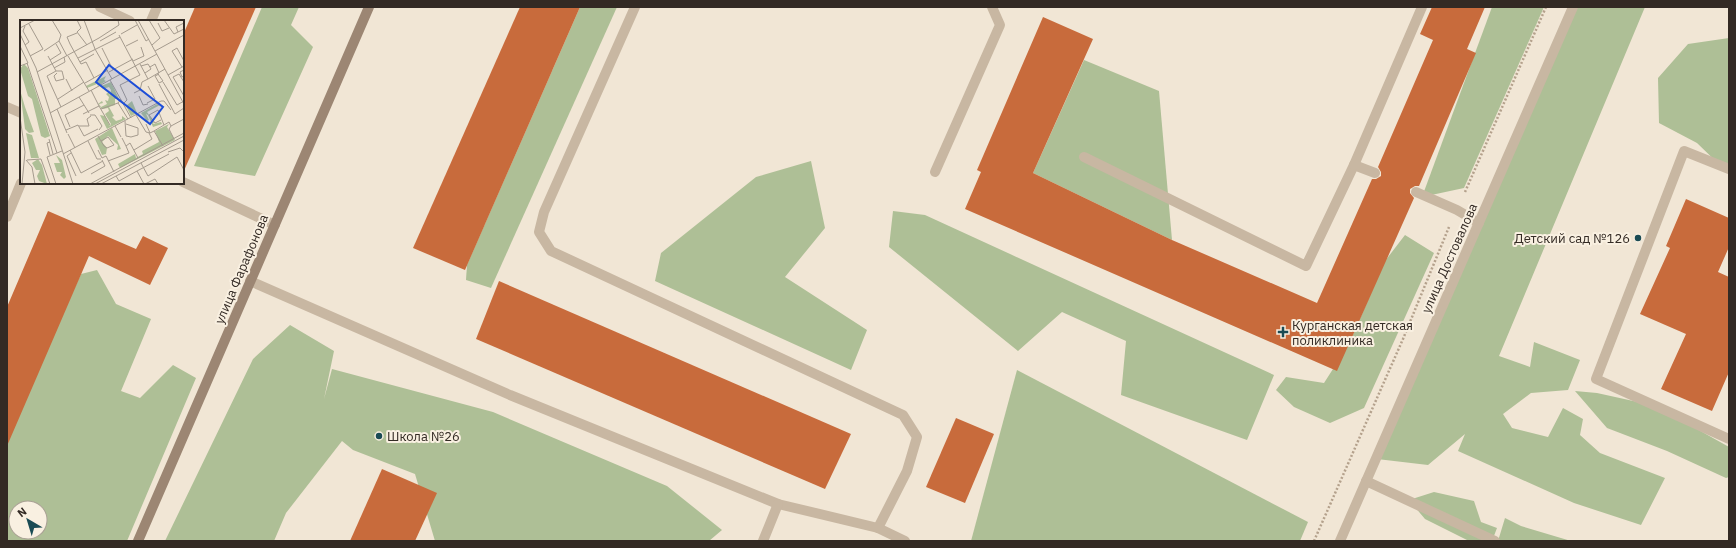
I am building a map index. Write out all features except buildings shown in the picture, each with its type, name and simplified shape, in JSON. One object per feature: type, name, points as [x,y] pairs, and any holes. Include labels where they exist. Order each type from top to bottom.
[{"type":"street","points":[[100,7],[128,20]]},
{"type":"street","points":[[152,20],[158,7]]},
{"type":"street","name":"улица Фарафонова","points":[[138,541],[369,7]]},
{"type":"street","points":[[635,7],[544,212],[539,232],[551,251],[903,415],[917,437],[907,471],[878,528]]},
{"type":"street","points":[[935,172],[1000,25],[992,7]]},
{"type":"street","points":[[1084,157],[1306,266],[1354,164],[1422,7]]},
{"type":"street","name":"улица Достовалова","points":[[1340,541],[1573,7]]},
{"type":"street","points":[[7,107],[20,113]]},
{"type":"street","points":[[1729,169],[1684,151],[1596,379],[1729,439]]},
{"type":"street","points":[[1354,164],[1375,173]]},
{"type":"street","points":[[184,182],[274,225]]},
{"type":"street","points":[[7,216],[21,184]]},
{"type":"street","points":[[1416,192],[1457,210],[1479,223]]},
{"type":"street","points":[[250,281],[510,395],[778,504],[878,528],[905,541]]},
{"type":"street","points":[[1366,481],[1495,541]]},
{"type":"street","points":[[763,541],[778,504]]},
{"type":"path","points":[[1314,541],[1546,7]]},
{"type":"green space","points":[[262,7],[299,7],[291,25],[313,47],[255,176],[194,166]]},
{"type":"green space","points":[[580,7],[617,7],[491,288],[466,280],[467,265]]},
{"type":"green space","points":[[1492,7],[1544,7],[1464,188],[1422,197]]},
{"type":"green space","points":[[1571,7],[1645,7],[1499,356],[1530,367],[1534,342],[1580,360],[1568,390],[1531,393],[1503,414],[1512,428],[1548,437],[1563,408],[1583,419],[1580,435],[1600,453],[1665,478],[1641,525],[1574,503],[1458,451],[1465,434],[1428,465],[1377,459]]},
{"type":"green space","points":[[1729,38],[1729,174],[1697,143],[1659,123],[1658,78],[1688,44]]},
{"type":"green space","points":[[1084,60],[1159,91],[1172,240],[1033,173]]},
{"type":"green space","points":[[811,161],[825,228],[785,277],[867,330],[851,370],[655,281],[661,253],[756,177]]},
{"type":"green space","points":[[893,211],[925,215],[1274,375],[1247,440],[1121,395],[1126,341],[1062,312],[1018,351],[889,247]]},
{"type":"green space","points":[[1405,235],[1434,253],[1364,408],[1330,423],[1294,407],[1276,390],[1286,377],[1324,383],[1349,344],[1385,261]]},
{"type":"green space","points":[[97,270],[116,304],[151,319],[121,391],[140,398],[173,365],[196,378],[127,541],[7,541],[7,437],[81,274]]},
{"type":"green space","name":"Школа №26","points":[[290,325],[334,351],[324,399],[332,369],[493,412],[667,486],[722,530],[709,541],[435,541],[415,474],[353,450],[342,441],[286,513],[274,541],[165,541],[253,359]]},
{"type":"green space","points":[[1017,370],[1308,522],[1300,541],[971,541]]},
{"type":"green space","points":[[1575,391],[1597,393],[1656,406],[1729,447],[1729,477],[1726,478],[1667,451],[1607,428]]},
{"type":"green space","points":[[1434,492],[1474,501],[1481,522],[1497,528],[1492,541],[1469,541],[1425,519],[1409,500]]},
{"type":"green space","points":[[1505,518],[1521,526],[1571,541],[1498,541]]},
{"type":"place","name":"Детский сад №126","points":[[1638,238]]},
{"type":"place","name":"Курганская детская поликлиника","points":[[1283,332]]},
{"type":"place","name":"Школа №26","points":[[379,436]]}]
